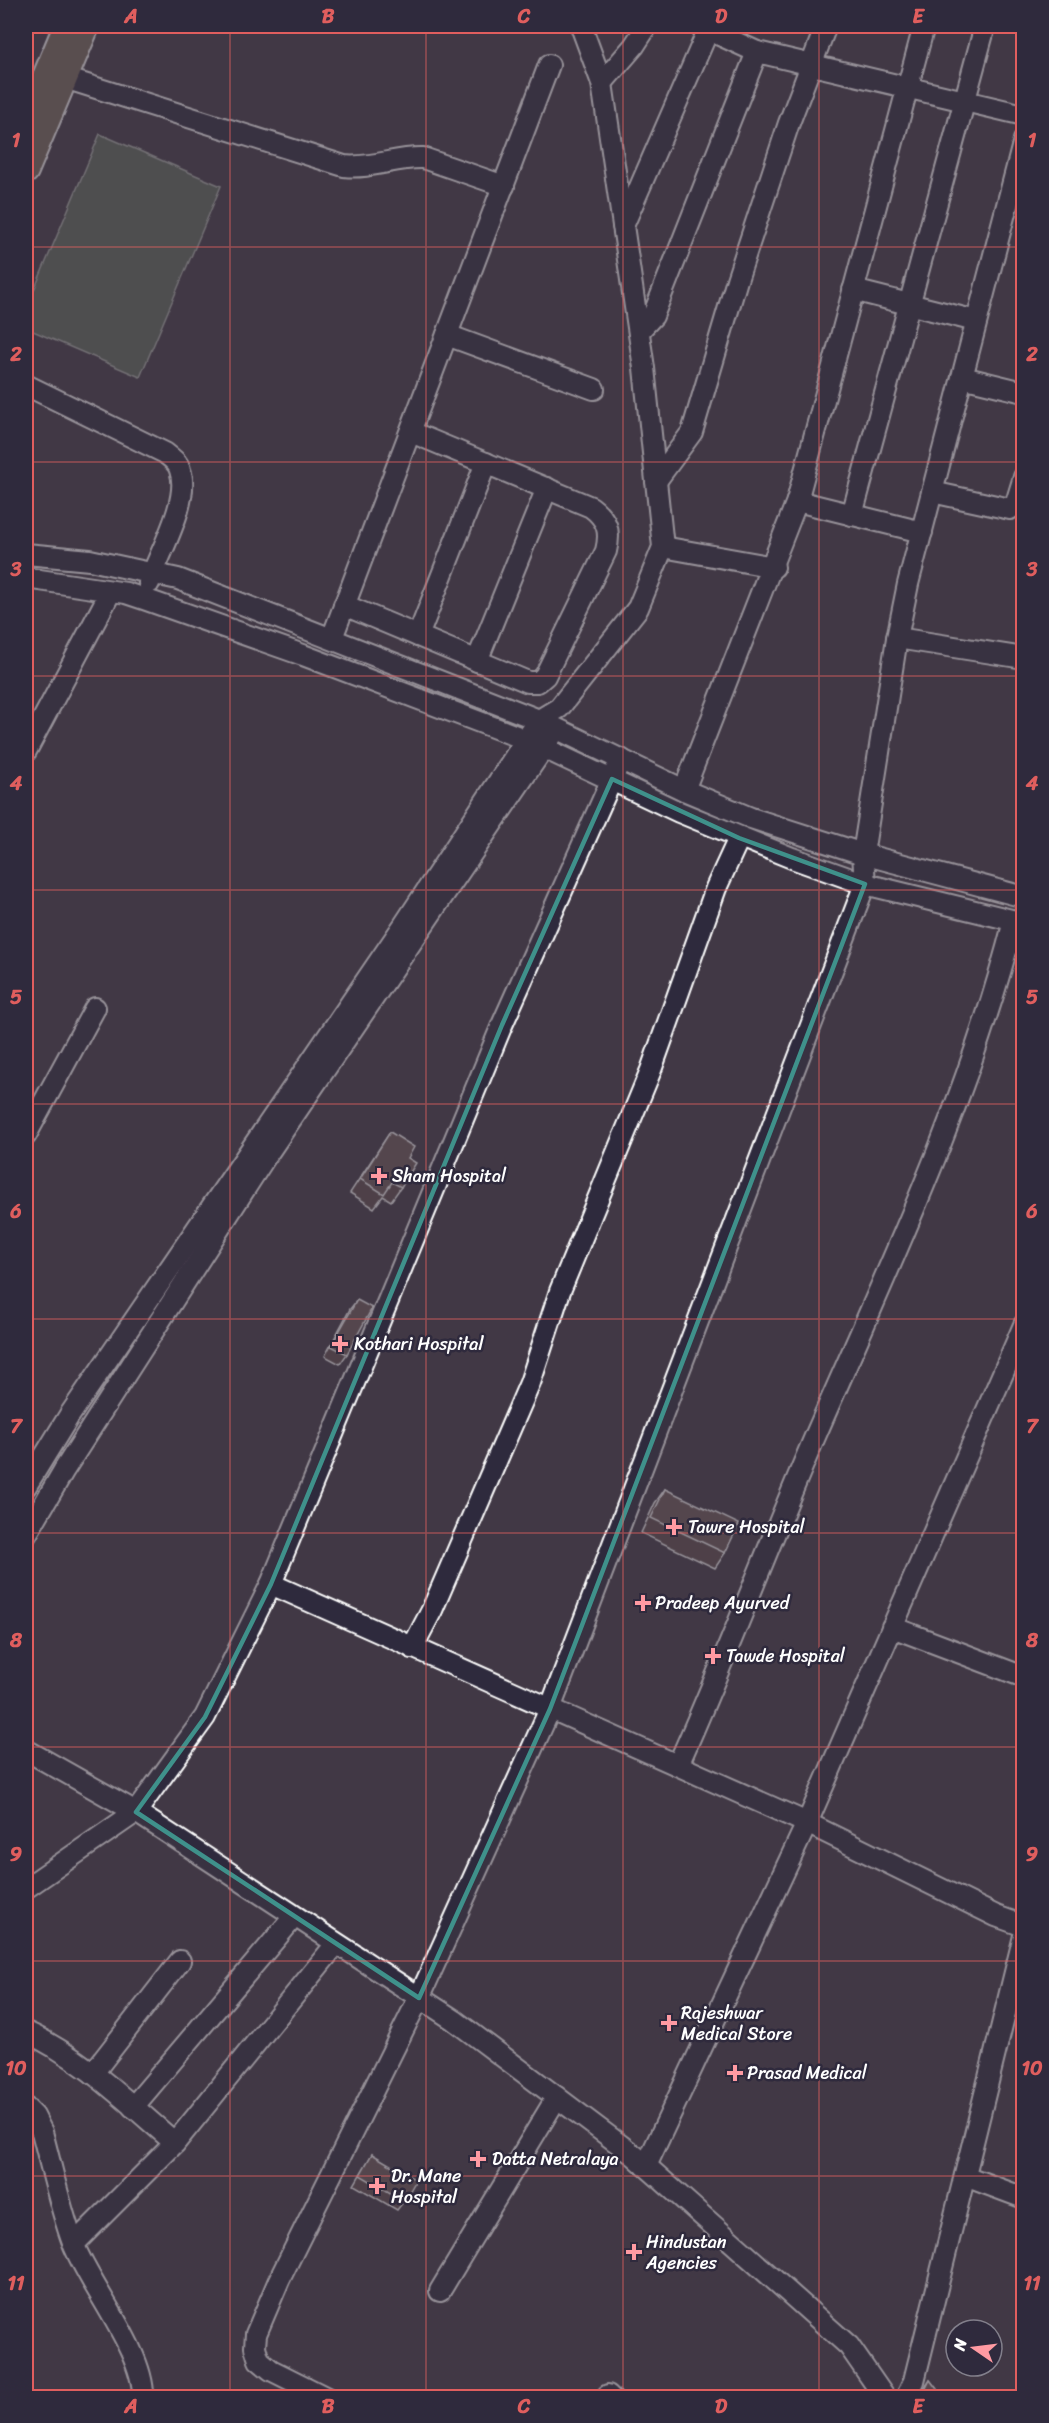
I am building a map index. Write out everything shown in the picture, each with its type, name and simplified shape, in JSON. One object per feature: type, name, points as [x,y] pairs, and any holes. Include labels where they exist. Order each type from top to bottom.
[{"type":"main road","points":[[26,171],[55,75],[66,26]]},
{"type":"main road","points":[[26,122],[87,26]]},
{"type":"street","points":[[26,1486],[69,1416],[245,1171],[536,744],[547,724],[638,608],[663,547],[639,331],[602,83],[581,26]]},
{"type":"street","points":[[602,83],[634,46],[646,26]]},
{"type":"street","points":[[656,482],[692,432],[737,280],[789,123],[826,26]]},
{"type":"street","points":[[684,790],[774,567],[797,501],[924,26]]},
{"type":"street","points":[[852,515],[985,26]]},
{"type":"street","points":[[623,226],[707,27],[757,52],[812,63],[1023,115]]},
{"type":"street","points":[[639,331],[653,316],[757,52]]},
{"type":"street","points":[[332,638],[549,65]]},
{"type":"street","points":[[55,75],[344,166],[358,168],[409,157],[423,158],[504,186]]},
{"type":"street","points":[[327,2397],[271,2370],[260,2360],[255,2347],[256,2334],[279,2280],[419,1998],[550,1709],[865,884],[863,854],[897,638],[932,492],[1023,140]]},
{"type":"street","points":[[853,290],[976,321]]},
{"type":"street","points":[[447,335],[594,389]]},
{"type":"street","points":[[962,377],[1023,392]]},
{"type":"street","points":[[26,385],[165,453],[176,462],[183,486],[180,502],[144,599]]},
{"type":"street","points":[[344,605],[528,682],[538,682],[546,676],[606,551],[609,540],[607,523],[591,507],[411,432]]},
{"type":"street","points":[[417,636],[486,463]]},
{"type":"street","points":[[932,492],[1010,509],[1016,503],[1023,477]]},
{"type":"street","points":[[477,661],[547,489]]},
{"type":"street","points":[[797,501],[922,532]]},
{"type":"street","points":[[663,547],[774,567]]},
{"type":"street","points":[[26,554],[90,560],[178,579],[547,724],[684,790],[751,818],[863,854],[1023,897]]},
{"type":"street","points":[[26,578],[111,591],[144,599],[303,655],[536,744],[739,838],[865,884],[1019,922],[995,995],[895,1253],[776,1526],[715,1683],[678,1765]]},
{"type":"street","points":[[26,752],[111,591]]},
{"type":"street","points":[[897,638],[1023,658]]},
{"type":"street","points":[[26,1888],[136,1812],[205,1716],[271,1584],[502,1025],[621,759]]},
{"type":"street","points":[[412,1648],[432,1610],[530,1383],[560,1291],[651,1070],[716,888],[739,838]]},
{"type":"street","points":[[26,1135],[95,1008]]},
{"type":"street","points":[[26,1535],[245,1171]]},
{"type":"street","points":[[646,2166],[807,1823],[1023,1325]]},
{"type":"street","points":[[271,1584],[807,1823],[996,1916],[1023,1926]]},
{"type":"street","points":[[892,1627],[1023,1677]]},
{"type":"street","points":[[26,1750],[136,1812],[454,2020],[557,2097],[646,2166],[849,2346],[885,2397]]},
{"type":"street","points":[[133,2107],[294,1917]]},
{"type":"street","points":[[906,2397],[915,2381],[1023,1936]]},
{"type":"street","points":[[79,2237],[175,2143],[336,1944]]},
{"type":"street","points":[[93,2073],[180,1961]]},
{"type":"street","points":[[38,2038],[93,2073],[175,2143]]},
{"type":"street","points":[[440,2291],[557,2097]]},
{"type":"street","points":[[26,2108],[34,2116],[42,2132],[79,2237],[144,2386],[143,2397]]},
{"type":"street","points":[[965,2176],[1023,2198]]},
{"type":"highlighted area","points":[[612,779],[739,838],[865,884],[550,1709],[419,1998],[136,1812],[205,1717],[271,1584],[502,1025]]},
{"type":"green space","points":[[100,134],[221,186],[140,377],[26,328],[26,309]]},
{"type":"building","points":[[390,1132],[414,1147],[408,1158],[416,1163],[401,1187],[392,1182],[384,1194],[360,1179]]},
{"type":"building","points":[[357,1300],[372,1308],[347,1354],[331,1346]]},
{"type":"building","points":[[665,1489],[739,1524],[725,1553],[651,1518]]},
{"type":"building","points":[[372,2154],[416,2180],[404,2201],[360,2175]]},
{"type":"building","points":[[930,2380],[943,2397],[919,2397]]},
{"type":"place","name":"Sham Hospital","points":[[379,1176]]},
{"type":"place","name":"Kothari Hospital","points":[[340,1344]]},
{"type":"place","name":"Tawre Hospital","points":[[674,1527]]},
{"type":"place","name":"Pradeep Ayurved","points":[[643,1603]]},
{"type":"place","name":"Tawde Hospital","points":[[713,1656]]},
{"type":"place","name":"Rajeshwar Medical Store","points":[[669,2023]]},
{"type":"place","name":"Prasad Medical","points":[[735,2073]]},
{"type":"place","name":"Datta Netralaya","points":[[478,2159]]},
{"type":"place","name":"Dr. Mane Hospital","points":[[377,2186]]},
{"type":"place","name":"Hindustan Agencies","points":[[634,2252]]}]
